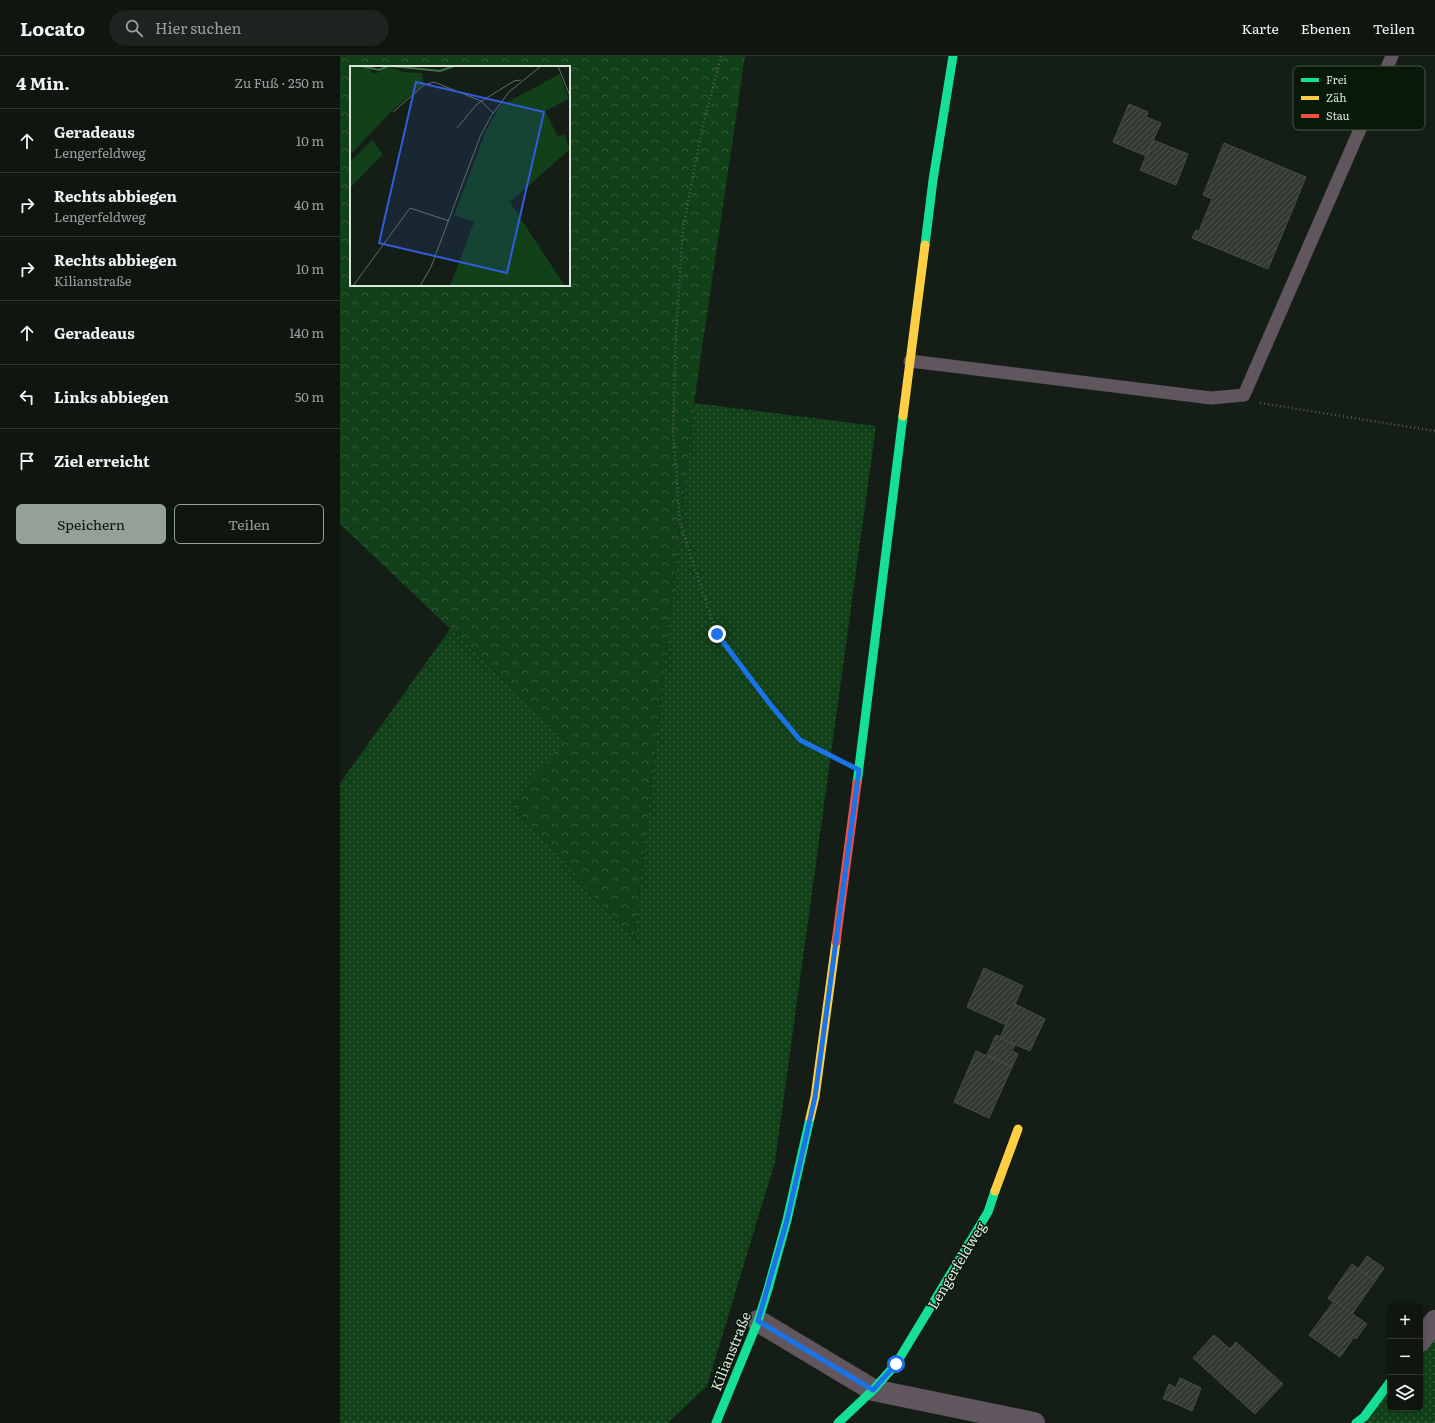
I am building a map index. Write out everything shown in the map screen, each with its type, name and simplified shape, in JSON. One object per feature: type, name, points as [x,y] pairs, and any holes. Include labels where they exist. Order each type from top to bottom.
[{"type":"main road","name":"Kilianstraße","points":[[716,1423],[758,1321],[768,1289],[787,1220],[815,1097],[859,770],[932,180],[953,56]]},
{"type":"main road","name":"Lengerfeldweg","points":[[873,1390],[896,1364],[988,1212],[1018,1129]]},
{"type":"main road","points":[[1356,1423],[1364,1417],[1387,1386]]},
{"type":"main road","points":[[838,1423],[873,1390]]},
{"type":"street","points":[[758,1321],[873,1390],[1034,1423]]},
{"type":"street","points":[[1422,1339],[1435,1321]]},
{"type":"lane","points":[[1388,66],[1392,56]]},
{"type":"lane","points":[[910,361],[1212,398],[1244,395],[1360,130]]},
{"type":"path","points":[[721,56],[702,129],[683,228],[676,335],[673,429],[680,523],[717,634],[770,704],[800,740],[859,770]]},
{"type":"path","points":[[1244,395],[1263,404],[1435,431]]},
{"type":"green space","points":[[340,56],[745,56],[694,403],[634,940],[512,805],[565,738],[340,524]]},
{"type":"green space","points":[[694,403],[876,426],[775,1162],[707,1386],[668,1423],[340,1423],[340,783],[450,629],[565,738],[634,940]]},
{"type":"green space","points":[[1435,1328],[1435,1423],[1365,1423],[1387,1391],[1387,1411],[1423,1411],[1423,1344]]},
{"type":"building","points":[[1129,104],[1148,112],[1146,117],[1161,123],[1146,156],[1113,142]]},
{"type":"building","points":[[1153,140],[1188,154],[1176,185],[1140,170]]},
{"type":"building","points":[[1224,143],[1306,177],[1268,269],[1192,238],[1196,230],[1199,231],[1212,199],[1203,195]]},
{"type":"building","points":[[984,968],[1023,986],[1006,1025],[967,1007]]},
{"type":"building","points":[[1015,1004],[1045,1019],[1030,1051],[1000,1038]]},
{"type":"building","points":[[996,1035],[1015,1045],[1012,1051],[1018,1054],[1012,1067],[987,1055]]},
{"type":"building","points":[[976,1051],[1012,1067],[989,1118],[954,1102]]},
{"type":"building","points":[[1367,1256],[1384,1268],[1375,1281],[1358,1269]]},
{"type":"building","points":[[1352,1264],[1375,1281],[1352,1314],[1328,1298]]},
{"type":"building","points":[[1334,1301],[1367,1324],[1356,1339],[1354,1337],[1340,1357],[1309,1335]]},
{"type":"building","points":[[1214,1335],[1230,1349],[1236,1342],[1283,1384],[1255,1414],[1193,1358]]},
{"type":"building","points":[[1180,1378],[1201,1388],[1192,1411],[1170,1401]]},
{"type":"building","points":[[1169,1384],[1176,1388],[1170,1401],[1163,1399]]},
{"type":"traffic: fast","points":[[925,245],[933,180],[953,56]]},
{"type":"traffic: fast","points":[[857,783],[903,416]]},
{"type":"traffic: fast","points":[[716,1423],[758,1321],[768,1289],[787,1220],[810,1118]]},
{"type":"traffic: fast","points":[[838,1423],[873,1390],[896,1364],[988,1212],[995,1191]]},
{"type":"traffic: fast","points":[[1356,1423],[1364,1417],[1387,1386]]},
{"type":"traffic: slow","points":[[903,416],[925,245]]},
{"type":"traffic: slow","points":[[810,1118],[815,1097],[836,942]]},
{"type":"traffic: slow","points":[[995,1191],[1018,1129]]},
{"type":"traffic: jam","points":[[836,942],[857,783]]},
{"type":"route","points":[[717,634],[770,704],[800,740],[859,770],[815,1097],[787,1220],[758,1321],[873,1390],[896,1364]]}]
